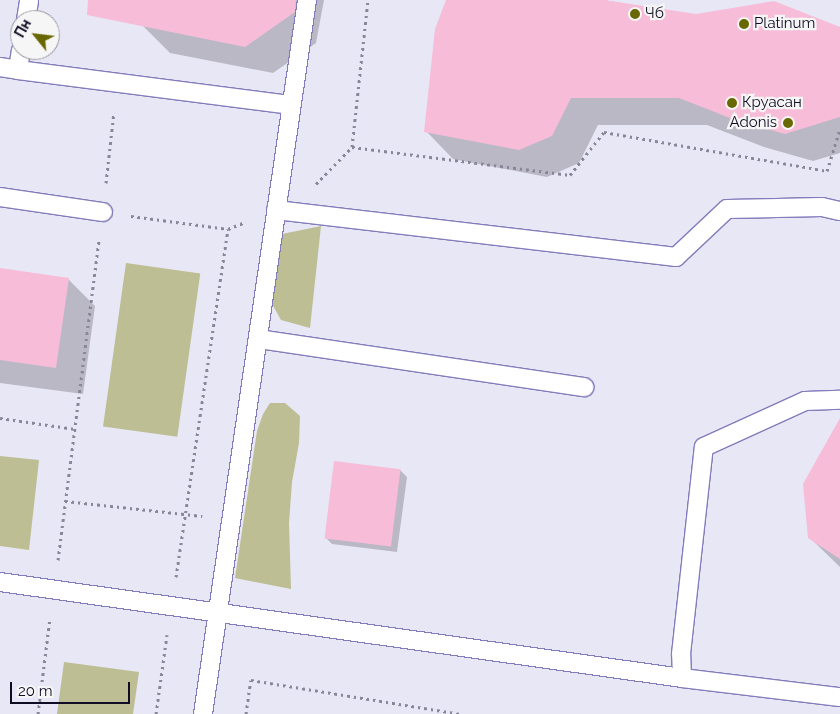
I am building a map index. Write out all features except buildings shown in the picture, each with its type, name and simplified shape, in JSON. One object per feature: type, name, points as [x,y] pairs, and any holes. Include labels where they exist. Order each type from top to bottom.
[{"type":"lane","points":[[203,714],[290,105],[307,0]]},
{"type":"lane","points":[[18,70],[20,60]]},
{"type":"lane","points":[[0,68],[290,105]]},
{"type":"lane","points":[[0,197],[103,212]]},
{"type":"lane","points":[[276,210],[676,257],[727,209],[822,207],[840,211]]},
{"type":"lane","points":[[258,339],[584,388]]},
{"type":"lane","points":[[682,678],[681,654],[704,447],[805,401],[840,400]]},
{"type":"lane","points":[[0,582],[682,678],[840,697]]},
{"type":"path","points":[[38,714],[103,212],[117,84]]},
{"type":"path","points":[[352,147],[570,175],[604,132],[827,171],[840,129]]},
{"type":"path","points":[[185,514],[228,229]]},
{"type":"path","points":[[0,418],[75,429]]},
{"type":"path","points":[[65,501],[232,520]]},
{"type":"path","points":[[246,714],[251,680],[462,714]]},
{"type":"green space","points":[[321,226],[310,328],[281,320],[271,302],[277,251],[282,234]]},
{"type":"green space","points":[[126,263],[200,273],[177,437],[103,426]]},
{"type":"green space","points":[[270,403],[285,403],[300,416],[299,443],[292,482],[289,523],[291,589],[235,578],[257,431],[263,414]]},
{"type":"green space","points":[[0,456],[39,460],[29,550],[0,546]]},
{"type":"green space","points":[[64,662],[139,672],[133,714],[57,714]]},
{"type":"place","name":"Чб","points":[[635,14]]},
{"type":"place","name":"Platinum","points":[[744,24]]},
{"type":"place","name":"Круасан","points":[[732,103]]},
{"type":"place","name":"Adonis","points":[[788,123]]}]
